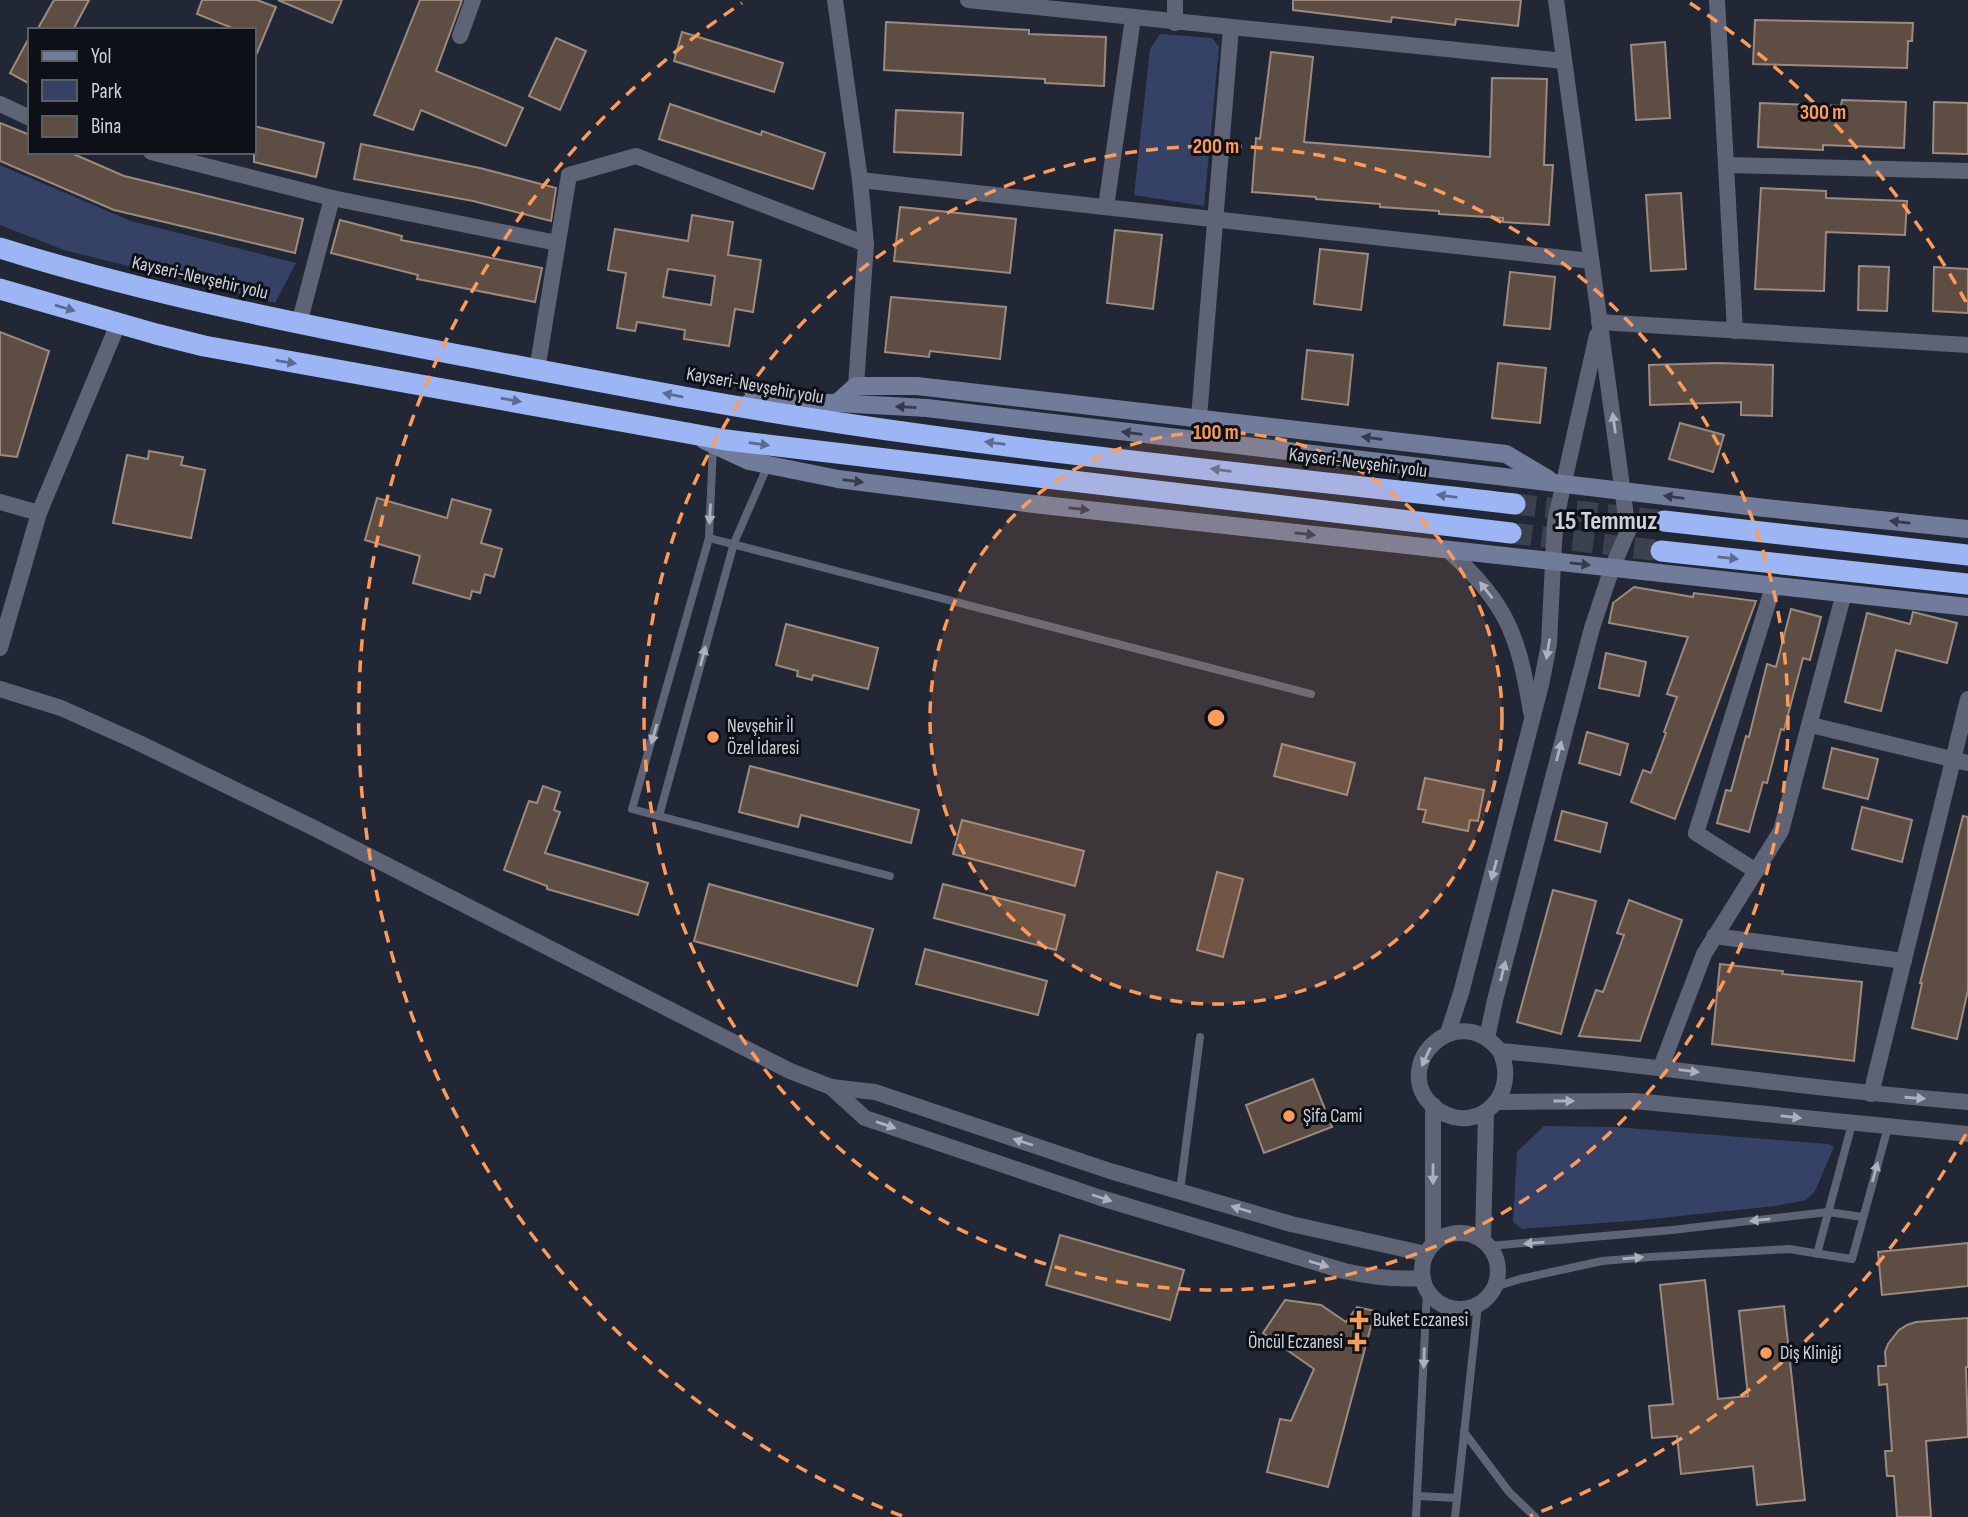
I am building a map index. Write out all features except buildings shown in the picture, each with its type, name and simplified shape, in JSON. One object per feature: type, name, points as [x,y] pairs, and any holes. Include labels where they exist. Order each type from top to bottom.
[{"type":"highway","name":"Kayseri-Nevşehir yolu","points":[[0,248],[162,294],[299,324],[705,401],[848,425],[1515,504]]},
{"type":"highway","points":[[0,289],[204,346],[704,440],[1511,533]]},
{"type":"highway","points":[[1664,521],[1968,555]]},
{"type":"highway","points":[[1661,551],[1968,584]]},
{"type":"street","points":[[460,36],[473,0]]},
{"type":"street","points":[[835,0],[860,180],[866,244],[856,386]]},
{"type":"street","points":[[968,0],[1564,61]]},
{"type":"street","points":[[1175,0],[1175,23]]},
{"type":"street","points":[[1488,1038],[1495,1000],[1581,669],[1612,568],[1628,531],[1556,0]]},
{"type":"street","points":[[1717,0],[1735,331]]},
{"type":"street","points":[[1106,207],[1133,18]]},
{"type":"street","points":[[1199,417],[1231,28]]},
{"type":"street","points":[[0,104],[28,117]]},
{"type":"street","points":[[158,154],[332,198],[557,243]]},
{"type":"street","points":[[537,370],[569,175],[636,156],[866,244]]},
{"type":"street","points":[[1726,165],[1968,171]]},
{"type":"street","points":[[860,180],[1591,261]]},
{"type":"street","points":[[299,324],[332,198]]},
{"type":"street","points":[[1599,322],[1968,345]]},
{"type":"street","points":[[1448,1033],[1533,721],[1549,644],[1559,483],[1599,322]]},
{"type":"street","points":[[0,648],[39,513],[118,324]]},
{"type":"street","points":[[837,403],[856,386],[917,386],[1199,417],[1506,454],[1559,483]]},
{"type":"street","points":[[705,401],[837,403],[927,408],[1968,529]]},
{"type":"street","points":[[704,440],[749,461],[838,479],[1021,502],[1968,607]]},
{"type":"street","points":[[0,502],[39,513]]},
{"type":"street","points":[[1447,549],[1485,586],[1517,640],[1533,721]]},
{"type":"street","points":[[1756,871],[1696,833],[1773,587]]},
{"type":"street","points":[[1661,1068],[1695,974],[1714,936],[1781,831],[1844,593]]},
{"type":"street","points":[[0,689],[61,708],[137,742],[408,876],[790,1071],[831,1087],[875,1093],[1097,1166],[1291,1224],[1430,1249]]},
{"type":"street","points":[[1871,1094],[1904,961],[1961,761],[1968,699]]},
{"type":"street","points":[[1811,725],[1961,761]]},
{"type":"street","points":[[1714,936],[1904,961]]},
{"type":"street","points":[[1468,1031],[1488,1038],[1500,1051],[1505,1063],[1504,1090],[1491,1107],[1473,1117],[1458,1118],[1444,1114],[1424,1094],[1420,1080],[1420,1065],[1426,1051],[1436,1040],[1448,1033],[1468,1031]]},
{"type":"street","points":[[1500,1051],[1871,1094],[1968,1102]]},
{"type":"street","points":[[831,1087],[865,1118],[1101,1198],[1344,1271],[1377,1279],[1425,1284]]},
{"type":"street","points":[[1491,1107],[1635,1101],[1968,1134]]},
{"type":"street","points":[[1433,1105],[1430,1249],[1423,1266],[1425,1284],[1434,1299],[1455,1309],[1478,1305],[1494,1287],[1497,1266],[1486,1243],[1491,1107]]},
{"type":"street","points":[[1430,1249],[1442,1237],[1463,1233],[1486,1243]]},
{"type":"lane","points":[[704,440],[709,538],[632,809],[890,876]]},
{"type":"lane","points":[[659,816],[734,543],[768,465]]},
{"type":"lane","points":[[709,538],[1311,694]]},
{"type":"lane","points":[[1180,1191],[1200,1037]]},
{"type":"lane","points":[[1817,1254],[1852,1124]]},
{"type":"lane","points":[[1494,1287],[1552,1271],[1614,1260],[1789,1249],[1852,1259],[1888,1127]]},
{"type":"lane","points":[[1486,1243],[1672,1230],[1828,1212],[1863,1217]]},
{"type":"lane","points":[[1416,1517],[1425,1284]]},
{"type":"lane","points":[[1455,1517],[1478,1305]]},
{"type":"lane","points":[[1464,1432],[1509,1492],[1535,1517]]},
{"type":"lane","points":[[1418,1496],[1456,1498]]},
{"type":"green space","points":[[1160,34],[1212,38],[1219,47],[1204,206],[1134,195],[1150,49]]},
{"type":"green space","points":[[0,165],[131,221],[296,263],[275,303],[64,250],[0,225]]},
{"type":"green space","points":[[1544,1126],[1616,1127],[1828,1144],[1834,1147],[1815,1191],[1806,1200],[1775,1206],[1642,1220],[1522,1229],[1513,1222],[1517,1152]]},
{"type":"tunnel","points":[[1515,504],[1664,521]]},
{"type":"tunnel","points":[[1511,533],[1661,551]]},
{"type":"place","name":"Nevşehir İl Özel İdaresi","points":[[713,737]]},
{"type":"place","name":"Şifa Cami","points":[[1289,1116]]},
{"type":"place","name":"Buket Eczanesi","points":[[1359,1320]]},
{"type":"place","name":"Öncül Eczanesi","points":[[1357,1342]]},
{"type":"place","name":"Diş Kliniği","points":[[1766,1353]]},
{"type":"district","name":"15 Temmuz","points":[[1606,521]]}]
